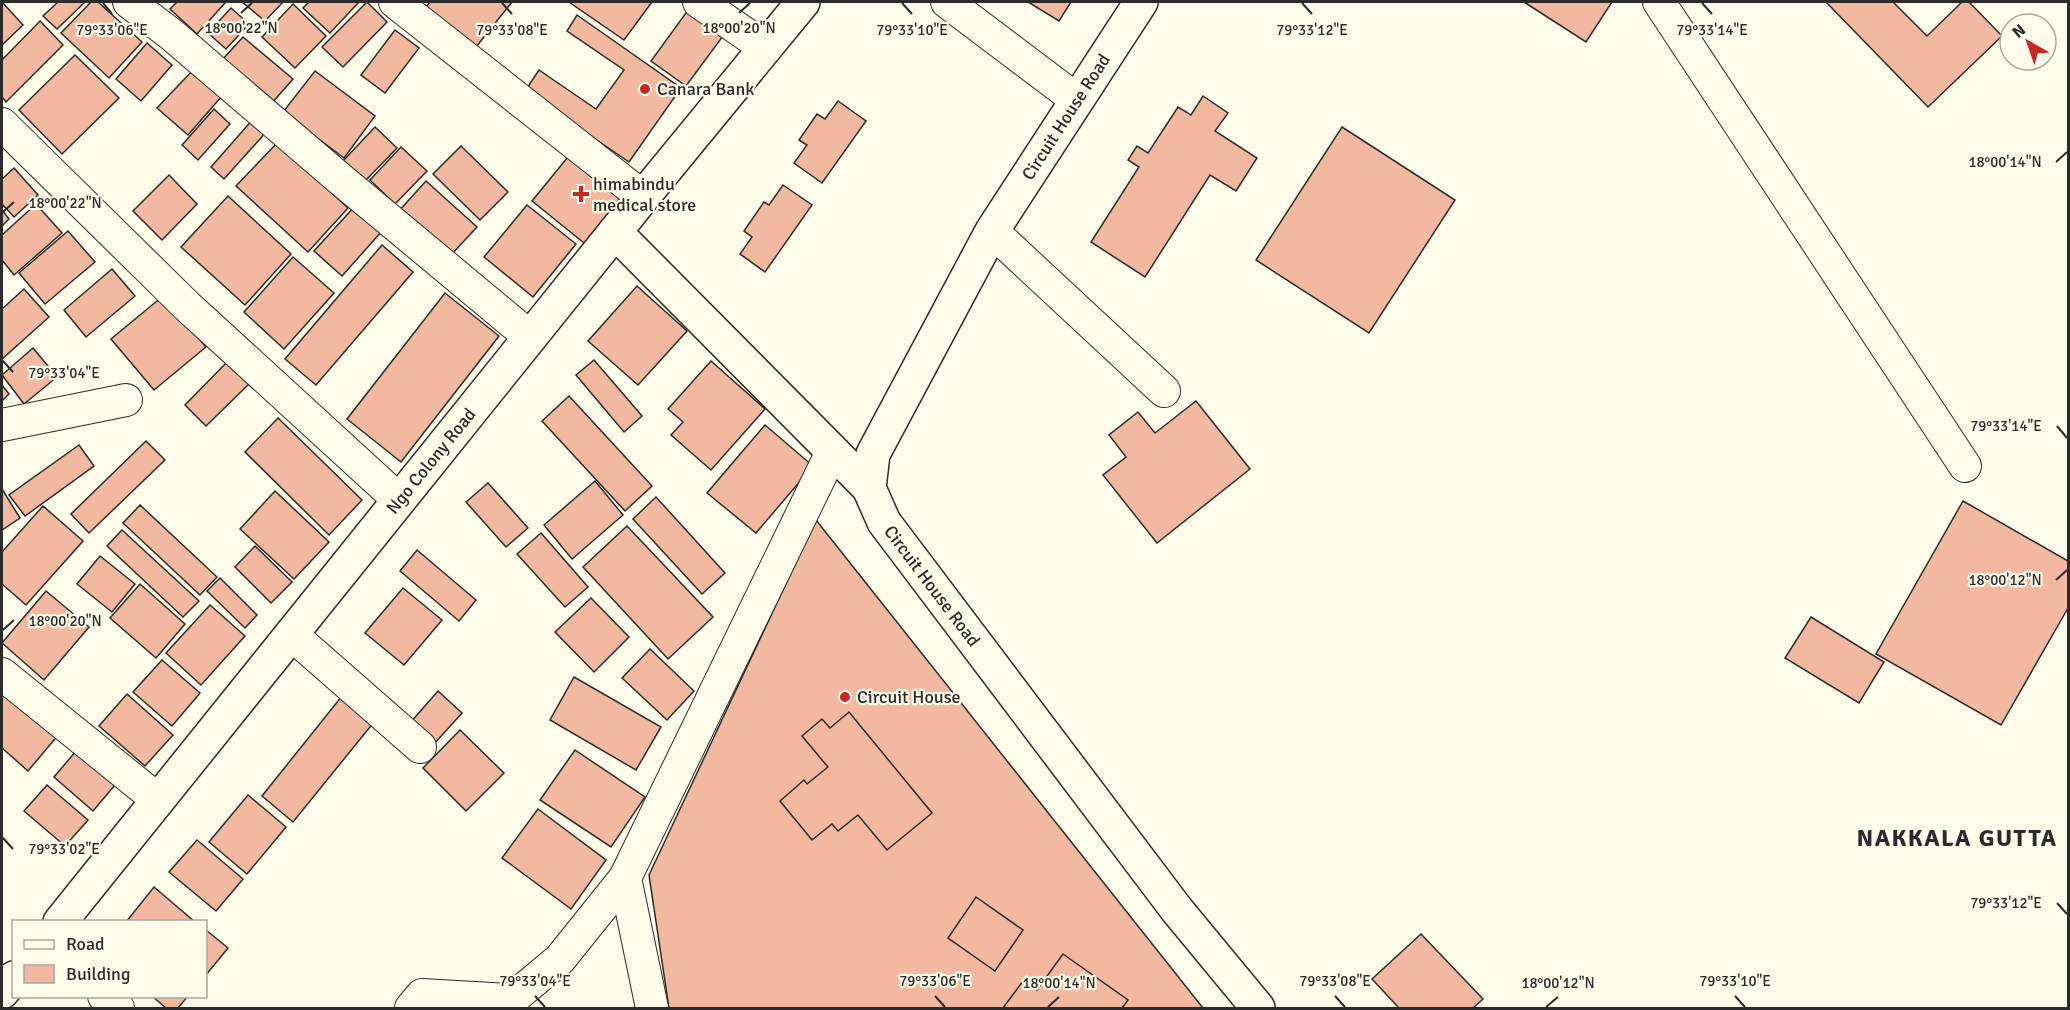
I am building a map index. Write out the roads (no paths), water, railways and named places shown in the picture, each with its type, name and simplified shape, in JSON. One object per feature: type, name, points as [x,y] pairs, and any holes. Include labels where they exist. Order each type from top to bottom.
[{"type":"street","points":[[129,2],[172,35],[348,186],[530,337]]},
{"type":"street","points":[[395,2],[643,197]]},
{"type":"street","points":[[699,2],[766,48]]},
{"type":"street","name":"Ngo Colony Road","points":[[61,920],[643,197],[803,2]]},
{"type":"street","points":[[947,2],[1077,100]]},
{"type":"street","name":"Circuit House Road","points":[[1141,2],[992,231],[873,454],[869,488],[891,532],[1177,910],[1258,1008]]},
{"type":"street","points":[[1659,2],[1965,466]]},
{"type":"street","points":[[2,124],[187,306],[399,500]]},
{"type":"street","points":[[992,231],[1164,391]]},
{"type":"street","points":[[615,232],[869,488]]},
{"type":"street","points":[[2,425],[126,400]]},
{"type":"street","points":[[411,1008],[422,995],[512,1000],[560,959],[625,878],[832,452]]},
{"type":"street","points":[[291,634],[420,747]]},
{"type":"street","points":[[2,674],[158,800]]},
{"type":"street","points":[[625,878],[651,1008]]},
{"type":"street","points":[[2,992],[12,980]]},
{"type":"street","points":[[106,998],[118,1008]]},
{"type":"place","name":"Canara Bank","points":[[645,89]]},
{"type":"place","name":"himabindu medical store","points":[[581,194]]},
{"type":"place","name":"Circuit House","points":[[845,697]]},
{"type":"district","name":"NAKKALA GUTTA","points":[[1957,838]]}]
